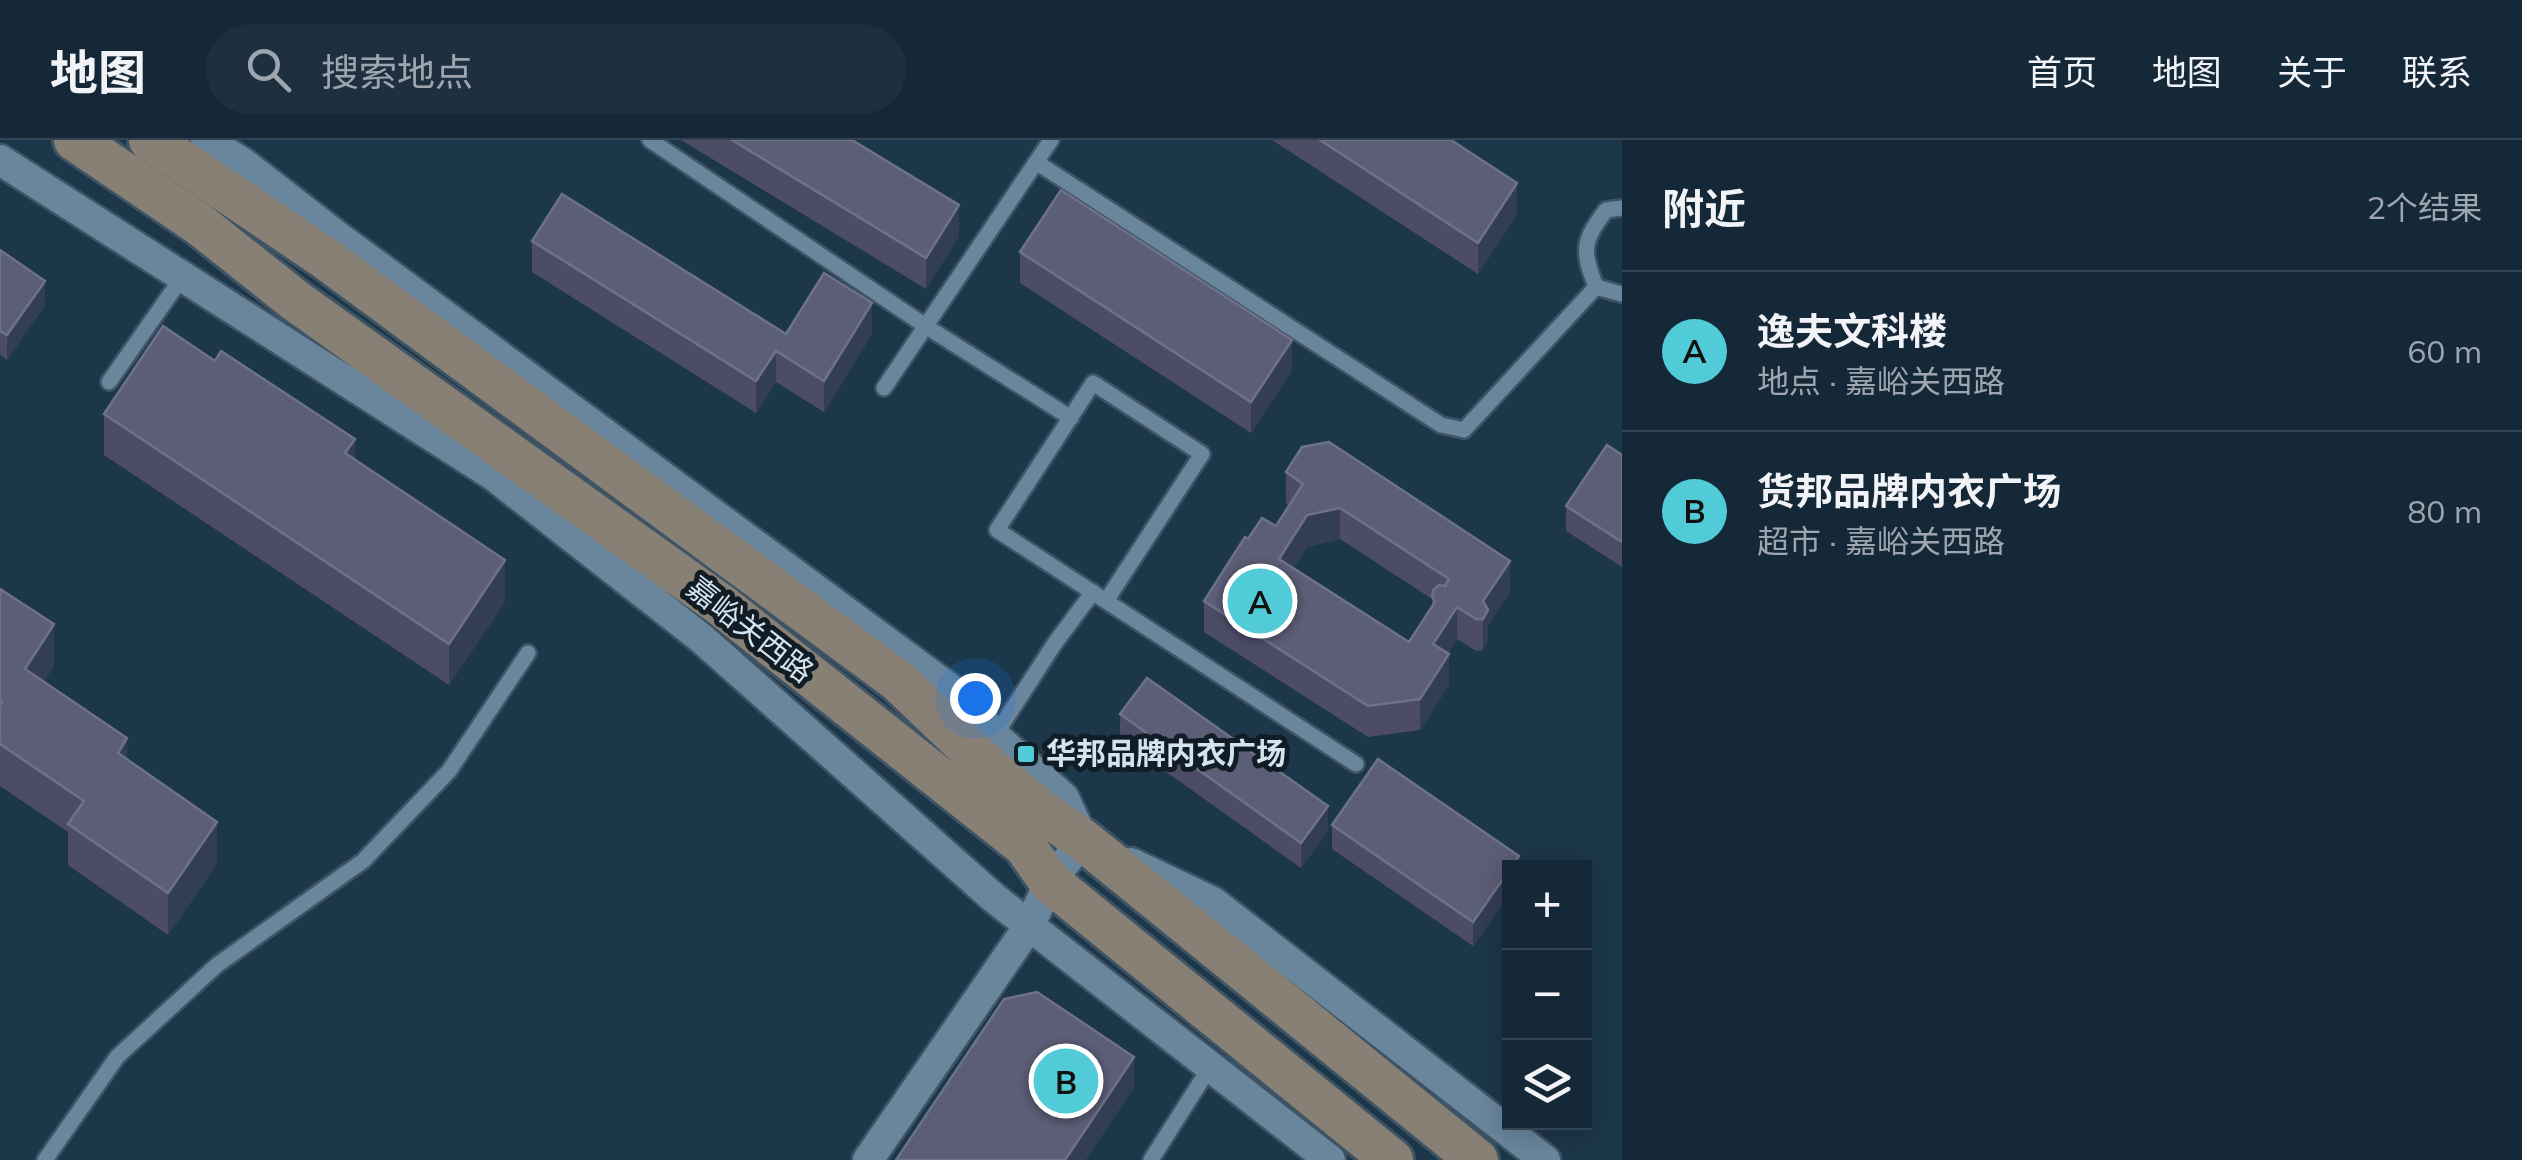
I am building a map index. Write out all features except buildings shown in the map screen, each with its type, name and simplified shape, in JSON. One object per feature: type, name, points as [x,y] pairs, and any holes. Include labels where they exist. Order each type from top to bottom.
[{"type":"main road","name":"嘉峪关西路","points":[[74,140],[200,224],[296,301],[721,605],[1024,846],[1050,882],[1392,1160]]},
{"type":"main road","name":"嘉峪关西路","points":[[150,140],[241,164],[324,258],[986,746],[1051,819],[1084,840],[1477,1160]]},
{"type":"street","points":[[200,224],[241,164],[206,140]]},
{"type":"street","name":"嘉峪关西路","points":[[0,160],[493,474],[701,638],[994,898],[1330,1160]]},
{"type":"street","points":[[868,1160],[1029,926],[1050,882],[1084,840]]},
{"type":"street","name":"嘉峪关西路","points":[[1084,840],[1213,902],[1546,1160]]},
{"type":"lane","points":[[650,140],[927,327],[1070,418]]},
{"type":"lane","points":[[884,388],[1051,140]]},
{"type":"lane","points":[[1036,162],[1441,425],[1464,430],[1596,287]]},
{"type":"lane","points":[[1596,287],[1586,259],[1588,233],[1606,210],[1622,208]]},
{"type":"lane","points":[[109,382],[182,276]]},
{"type":"lane","points":[[1596,287],[1622,294]]},
{"type":"lane","points":[[986,746],[1055,644],[1100,596],[1202,454],[1093,383],[997,530],[1100,596],[1356,764]]},
{"type":"lane","points":[[45,1160],[117,1057],[217,964],[363,861],[437,784],[528,653]]},
{"type":"lane","points":[[1151,1160],[1210,1067]]},
{"type":"place","name":"逸夫文科楼","points":[[1260,601]]},
{"type":"place","name":"华邦品牌内衣广场","points":[[1026,754]]},
{"type":"place","name":"货邦品牌内衣广场","points":[[1066,1081]]}]
